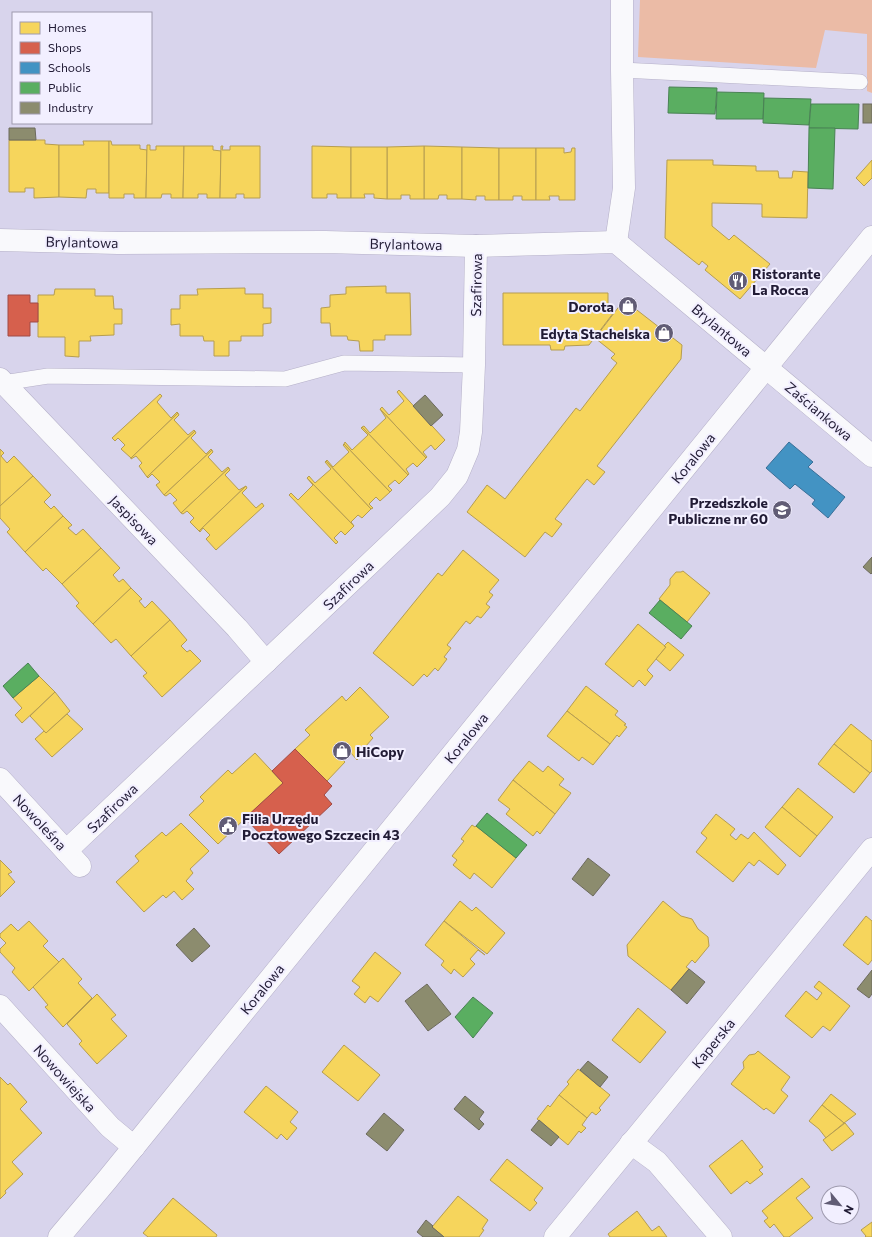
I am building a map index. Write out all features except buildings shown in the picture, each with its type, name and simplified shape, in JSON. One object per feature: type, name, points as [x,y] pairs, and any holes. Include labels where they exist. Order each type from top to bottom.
[{"type":"street","points":[[616,242],[624,188],[622,0]]},
{"type":"street","name":"Koralowa","points":[[58,1237],[134,1147],[872,237]]},
{"type":"street","name":"Brylantowa","points":[[0,240],[118,243],[325,242],[476,246],[616,242],[766,367]]},
{"type":"street","name":"Szafirowa","points":[[73,859],[266,662],[440,497],[457,476],[468,450],[471,432],[476,246]]},
{"type":"street","name":"Zaściankowa","points":[[766,367],[872,456]]},
{"type":"street","name":"Jaspisowa","points":[[2,381],[237,628],[266,662]]},
{"type":"street","name":"Nowoleśna","points":[[0,779],[73,859]]},
{"type":"street","name":"Kaperska","points":[[555,1237],[631,1142],[869,858]]},
{"type":"street","name":"Nowowiejska","points":[[0,1006],[110,1127],[134,1147]]},
{"type":"street","points":[[631,1142],[657,1162],[721,1237]]},
{"type":"lane","points":[[622,70],[860,82]]},
{"type":"lane","points":[[2,381],[48,376],[285,379],[344,363],[474,365]]},
{"type":"shaded area","points":[[640,0],[872,0],[872,93],[867,91],[867,34],[825,30],[816,68],[638,57]]},
{"type":"place","name":"Ristorante La Rocca","points":[[738,281]]},
{"type":"place","name":"Dorota","points":[[628,306]]},
{"type":"place","name":"Edyta Stachelska","points":[[664,333]]},
{"type":"place","name":"Przedszkole Publiczne nr 60","points":[[782,510]]},
{"type":"place","name":"HiCopy","points":[[342,751]]},
{"type":"place","name":"Filia Urzędu Pocztowego Szczecin 43","points":[[228,826]]}]
